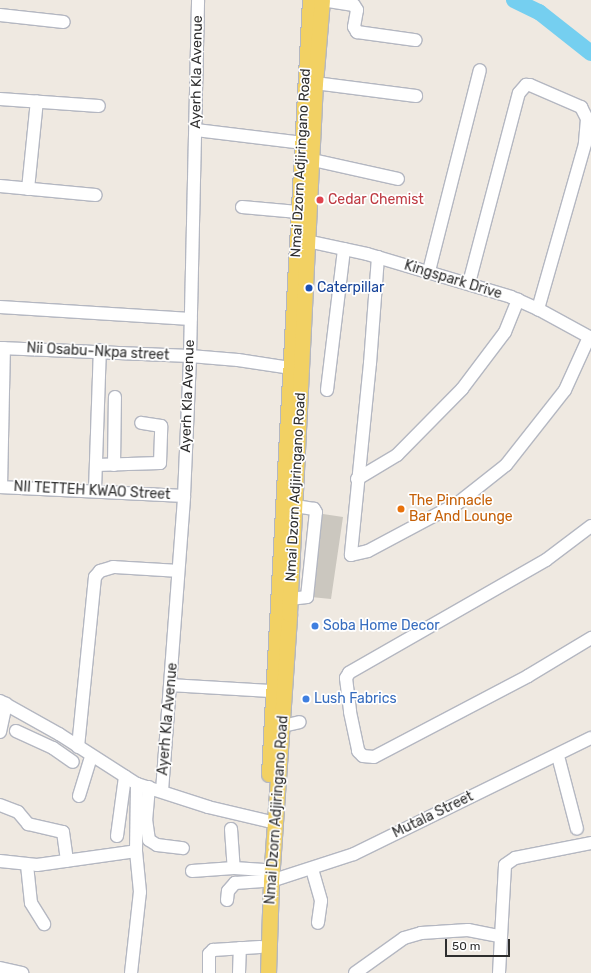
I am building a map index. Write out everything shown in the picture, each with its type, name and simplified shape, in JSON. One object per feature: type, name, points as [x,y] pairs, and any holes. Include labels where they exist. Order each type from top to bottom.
[{"type":"main road","name":"Nmai Dzorn Adjiringano Road","points":[[258,973],[266,877],[283,726],[291,368],[310,0]]},
{"type":"main road","name":"Nmai Dzorn Adjiringano Road","points":[[268,973],[266,877],[273,691],[286,609],[295,506],[307,241],[313,160],[315,83],[322,0]]},
{"type":"street","name":"Ayerh Kla Avenue","points":[[162,791],[184,496],[190,356],[198,0]]},
{"type":"street","points":[[322,0],[354,5],[357,10],[354,27],[358,32],[415,40]]},
{"type":"street","points":[[0,15],[64,22]]},
{"type":"street","points":[[429,271],[480,70]]},
{"type":"street","points":[[315,83],[416,96]]},
{"type":"street","points":[[469,284],[521,89],[530,84],[581,107],[587,119],[588,146],[538,309]]},
{"type":"street","points":[[0,99],[99,106]]},
{"type":"street","points":[[28,189],[37,102]]},
{"type":"street","points":[[196,130],[303,143]]},
{"type":"street","points":[[313,160],[398,179]]},
{"type":"street","points":[[0,186],[96,195]]},
{"type":"street","points":[[242,207],[298,212]]},
{"type":"street","name":"Kingspark Drive","points":[[307,241],[378,257],[429,271],[518,300],[538,309],[590,338]]},
{"type":"street","points":[[327,390],[344,249]]},
{"type":"street","points":[[378,257],[370,363],[350,552],[355,555],[368,551],[458,503],[506,465],[531,437],[565,390],[590,338]]},
{"type":"street","points":[[357,479],[397,455],[462,389],[505,332],[518,300]]},
{"type":"street","points":[[0,307],[191,319]]},
{"type":"street","points":[[0,487],[2,348]]},
{"type":"street","name":"Nii Osabu-Nkpa street","points":[[2,348],[100,350],[190,356],[238,360],[291,368]]},
{"type":"street","points":[[95,490],[100,350]]},
{"type":"street","points":[[114,465],[115,397]]},
{"type":"street","points":[[96,465],[160,463],[161,426],[141,423]]},
{"type":"street","name":"NII TETTEH KWAO Street","points":[[0,487],[95,490],[184,496]]},
{"type":"street","points":[[286,609],[307,597],[316,512],[314,509],[295,506]]},
{"type":"street","points":[[591,526],[546,560],[348,673],[346,678],[350,712],[358,751],[363,756],[374,757],[528,676],[591,638]]},
{"type":"street","points":[[78,746],[95,577],[100,571],[113,567],[178,571]]},
{"type":"street","points":[[171,685],[273,691]]},
{"type":"street","points":[[0,732],[3,703],[59,734],[78,746],[91,757],[136,784],[162,791],[208,807],[267,821]]},
{"type":"street","points":[[283,726],[300,722]]},
{"type":"street","points":[[16,731],[53,748],[73,762]]},
{"type":"street","points":[[53,748],[59,734]]},
{"type":"street","name":"Mutala Street","points":[[266,877],[312,869],[354,854],[558,756],[591,738]]},
{"type":"street","points":[[558,756],[577,829]]},
{"type":"street","points":[[79,796],[91,757]]},
{"type":"street","points":[[117,836],[125,777]]},
{"type":"street","points":[[131,973],[139,917],[140,892],[136,851],[136,784]]},
{"type":"street","points":[[149,787],[146,819],[149,840],[157,846],[183,848]]},
{"type":"street","points":[[0,805],[18,812],[28,824],[63,832],[67,861]]},
{"type":"street","points":[[231,829],[234,868]]},
{"type":"street","points":[[499,973],[505,866],[509,861],[533,853],[591,843]]},
{"type":"street","points":[[0,860],[27,865],[136,851]]},
{"type":"street","points":[[27,865],[30,903],[44,924]]},
{"type":"street","points":[[192,871],[234,868],[266,877]]},
{"type":"street","points":[[312,869],[321,901],[318,922]]},
{"type":"street","points":[[227,900],[230,887],[235,883],[266,877]]},
{"type":"street","points":[[355,973],[404,938],[421,933],[461,930],[500,936]]},
{"type":"street","points":[[209,973],[209,954],[212,950],[260,947]]},
{"type":"street","points":[[239,973],[240,948]]},
{"type":"street","points":[[0,968],[22,973]]},
{"type":"building","points":[[323,514],[343,517],[331,599],[311,597],[316,537],[319,538]]},
{"type":"waterway","points":[[514,0],[539,12],[591,53]]},
{"type":"place","name":"Cedar Chemist","points":[[320,200]]},
{"type":"place","name":"Caterpillar","points":[[309,288]]},
{"type":"place","name":"The Pinnacle Bar And Lounge","points":[[401,509]]},
{"type":"place","name":"Soba Home Decor","points":[[315,626]]},
{"type":"place","name":"Lush Fabrics","points":[[306,699]]}]
